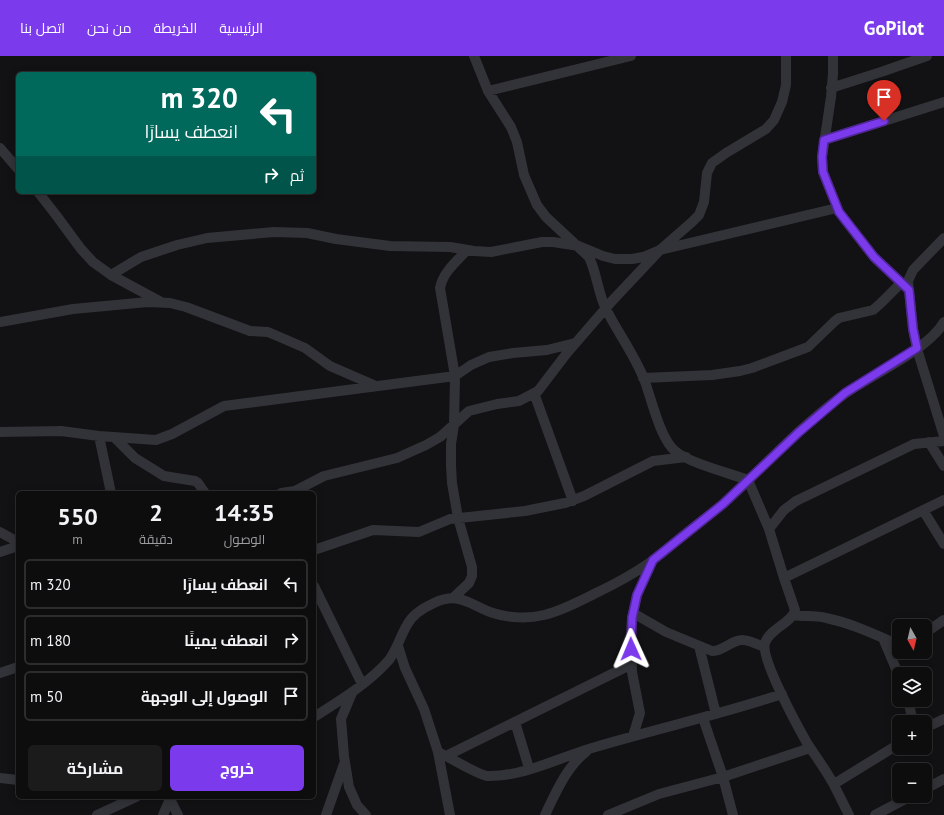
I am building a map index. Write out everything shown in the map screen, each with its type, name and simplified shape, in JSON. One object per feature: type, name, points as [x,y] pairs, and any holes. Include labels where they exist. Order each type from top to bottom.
[{"type":"street","points":[[474,56],[488,91],[511,127],[517,142],[524,175],[537,205],[546,217],[590,257],[594,266],[605,308],[631,351],[667,441],[673,450],[686,457],[748,480],[768,529],[795,610],[792,615],[768,636],[764,647],[765,657],[810,748],[834,784],[849,815]]},
{"type":"street","points":[[488,91],[631,56]]},
{"type":"street","points":[[295,491],[324,476],[408,454],[440,437],[470,411],[497,404],[519,401],[538,391],[575,343],[605,308],[660,250],[699,215],[704,202],[707,173],[712,163],[766,129],[774,120],[782,102],[786,85],[786,56]]},
{"type":"street","points":[[833,56],[833,74],[822,157],[823,172],[836,208],[874,257],[905,287],[917,348],[944,436]]},
{"type":"street","points":[[831,88],[927,56]]},
{"type":"street","points":[[824,140],[944,102]]},
{"type":"street","points":[[0,148],[16,167]]},
{"type":"street","points":[[40,194],[86,255],[112,275],[161,302]]},
{"type":"street","points":[[112,275],[141,257],[177,245],[207,238],[255,233],[288,232],[390,246],[450,246],[467,250],[491,252],[548,242],[579,246],[615,260],[632,260],[660,250],[836,208]]},
{"type":"street","points":[[643,378],[712,375],[740,371],[801,351],[814,342],[839,318],[873,310],[905,287],[913,270],[944,238]]},
{"type":"street","points":[[453,598],[469,583],[472,576],[472,567],[458,518],[451,466],[455,376],[440,288],[445,274],[467,250]]},
{"type":"street","points":[[0,322],[73,309],[161,302],[186,307],[250,332],[268,332],[281,337],[305,348],[330,366],[376,386]]},
{"type":"street","points":[[316,716],[352,693],[388,660],[398,646],[407,624],[412,617],[435,602],[453,598],[470,601],[492,613],[507,617],[532,617],[562,609],[627,577],[653,560],[723,504],[798,433],[845,393],[917,348],[936,334],[944,322]]},
{"type":"street","points":[[0,432],[61,431],[99,436],[156,440],[172,434],[224,406],[455,376],[471,365],[488,357],[547,350],[575,343]]},
{"type":"street","points":[[534,393],[573,500]]},
{"type":"street","points":[[99,436],[111,491]]},
{"type":"street","points":[[114,437],[135,458],[164,476],[195,481],[204,491]]},
{"type":"street","points":[[768,529],[784,510],[796,501],[914,444],[944,441]]},
{"type":"street","points":[[929,442],[944,466]]},
{"type":"street","points":[[316,549],[373,530],[419,532],[444,521],[458,518],[525,511],[573,500],[653,461],[686,457]]},
{"type":"street","points":[[784,578],[944,500]]},
{"type":"street","points":[[924,510],[944,544]]},
{"type":"street","points":[[0,532],[16,541]]},
{"type":"street","points":[[0,552],[16,547]]},
{"type":"street","points":[[633,736],[640,712],[632,664],[631,635],[633,613],[637,595],[653,560]]},
{"type":"street","points":[[316,590],[362,684]]},
{"type":"street","points":[[633,613],[666,632],[715,652],[732,643],[743,640],[764,647]]},
{"type":"street","points":[[792,615],[800,617],[829,618],[892,641]]},
{"type":"street","points":[[932,628],[944,620]]},
{"type":"street","points":[[883,638],[895,667]]},
{"type":"street","points":[[398,646],[405,668],[424,709],[442,754],[450,815]]},
{"type":"street","points":[[699,646],[716,714]]},
{"type":"street","points":[[442,754],[515,722],[632,664]]},
{"type":"street","points":[[0,673],[16,668]]},
{"type":"street","points":[[352,693],[341,719],[345,760],[349,787],[357,804],[366,815]]},
{"type":"street","points":[[442,754],[483,775],[509,773],[590,748],[739,708],[782,694]]},
{"type":"street","points":[[703,718],[723,777],[733,815]]},
{"type":"street","points":[[932,725],[944,719]]},
{"type":"street","points":[[515,722],[529,768]]},
{"type":"street","points":[[545,815],[571,766],[590,748]]},
{"type":"street","points":[[608,815],[659,794],[723,777],[810,748]]},
{"type":"street","points":[[834,784],[892,748]]},
{"type":"street","points":[[326,815],[345,760]]},
{"type":"street","points":[[0,778],[16,780]]},
{"type":"street","points":[[932,785],[944,779]]},
{"type":"street","points":[[98,815],[132,799]]},
{"type":"street","points":[[163,815],[170,799]]},
{"type":"street","points":[[170,799],[178,815]]},
{"type":"street","points":[[875,815],[898,803]]},
{"type":"route","points":[[631,649],[632,618],[637,595],[653,560],[723,504],[798,433],[845,393],[917,348],[913,329],[909,290],[874,257],[839,212],[823,172],[822,157],[824,140],[884,121]]}]
